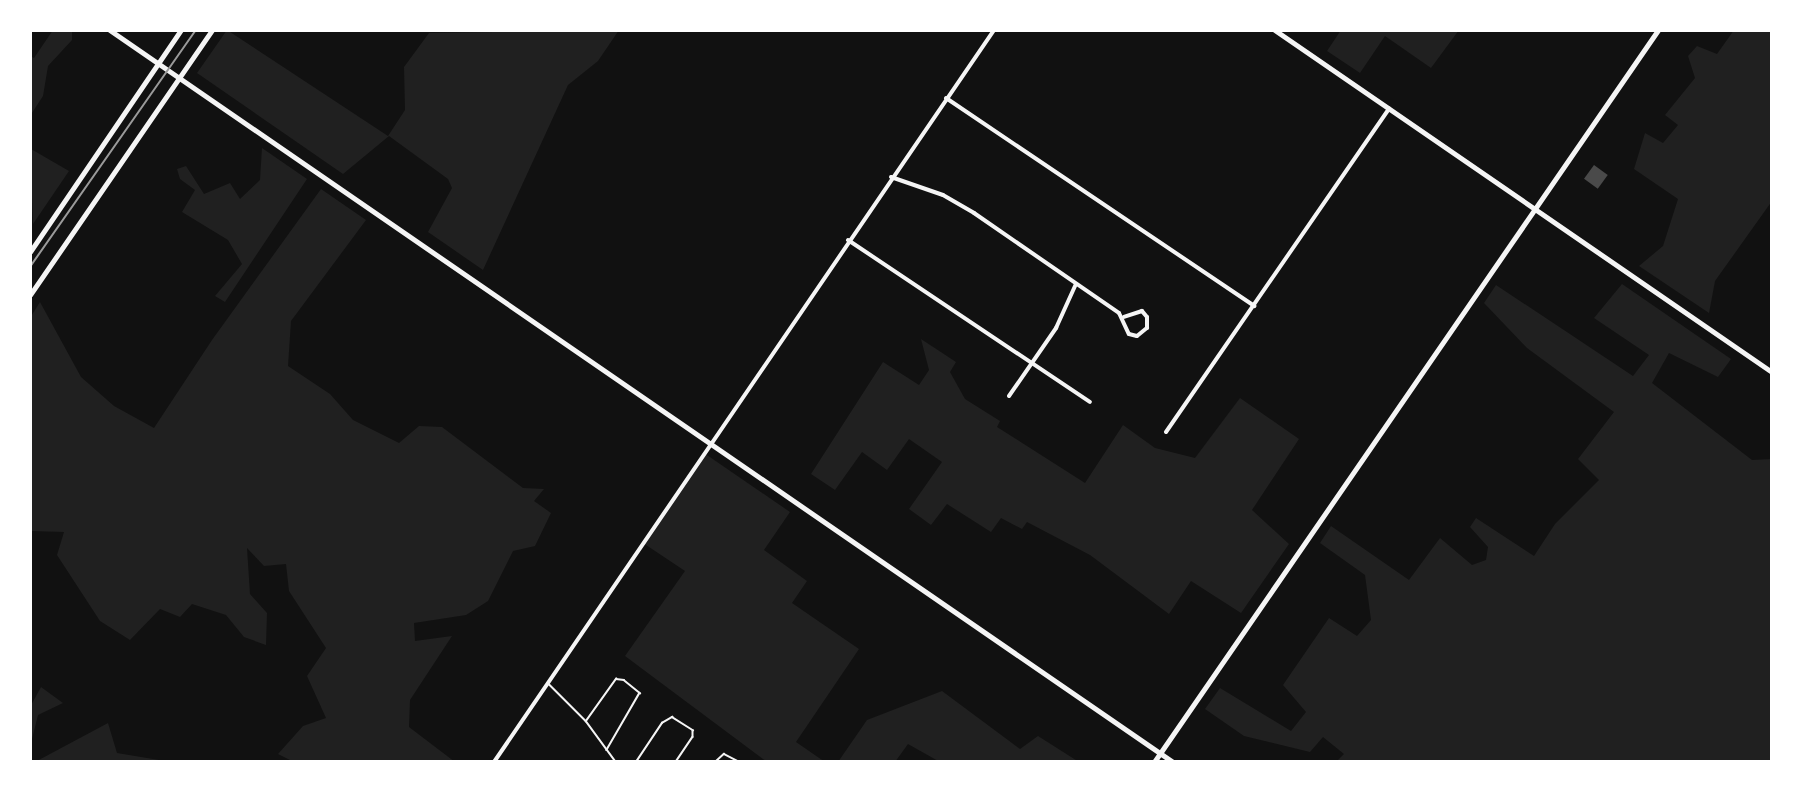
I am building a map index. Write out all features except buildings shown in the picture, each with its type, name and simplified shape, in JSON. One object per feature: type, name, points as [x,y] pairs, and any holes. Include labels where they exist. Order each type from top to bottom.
[{"type":"main road","points":[[1154,762],[1658,30]]},
{"type":"street","points":[[110,30],[1173,762]]},
{"type":"street","points":[[30,252],[181,30]]},
{"type":"street","points":[[30,296],[212,30]]},
{"type":"street","points":[[494,762],[891,177],[994,30]]},
{"type":"street","points":[[1275,30],[1772,372]]},
{"type":"street","points":[[946,98],[1254,306]]},
{"type":"street","points":[[1166,432],[1389,109]]},
{"type":"street","points":[[891,177],[959,203],[1119,313],[1129,334],[1137,336],[1147,328],[1148,317],[1142,311],[1124,317]]},
{"type":"street","points":[[848,240],[1090,402]]},
{"type":"street","points":[[1009,396],[1061,319],[1076,284]]},
{"type":"lane","points":[[586,721],[616,679],[624,680],[640,693],[607,750]]},
{"type":"lane","points":[[548,682],[586,721],[616,762]]},
{"type":"lane","points":[[636,762],[662,723],[672,717],[693,730],[693,737],[676,762]]},
{"type":"lane","points":[[715,762],[724,754],[740,762]]},
{"type":"shaded area","points":[[53,30],[72,30],[72,40],[48,66],[43,96],[30,116],[30,56],[34,58]]},
{"type":"shaded area","points":[[227,30],[388,136],[405,110],[404,67],[429,33],[619,30],[598,61],[568,85],[483,270],[428,232],[452,188],[448,179],[389,136],[343,174],[197,73]]},
{"type":"shaded area","points":[[1341,30],[1459,30],[1431,68],[1385,36],[1360,73],[1327,51]]},
{"type":"shaded area","points":[[1734,30],[1772,30],[1772,201],[1715,281],[1709,313],[1639,266],[1663,246],[1678,199],[1634,169],[1645,133],[1663,143],[1678,125],[1665,115],[1695,78],[1688,56],[1697,46],[1717,54]]},
{"type":"shaded area","points":[[30,145],[31,149],[69,171],[33,224]]},
{"type":"shaded area","points":[[262,148],[307,179],[225,302],[215,296],[242,264],[228,240],[182,212],[195,190],[180,179],[177,169],[186,166],[204,194],[230,183],[240,199],[260,180]]},
{"type":"shaded area","points":[[321,189],[366,220],[291,321],[288,366],[330,394],[353,420],[399,443],[419,426],[442,427],[523,488],[544,489],[534,501],[551,513],[535,546],[513,551],[488,601],[466,615],[414,623],[415,641],[452,636],[410,700],[409,727],[455,762],[294,762],[278,754],[303,726],[326,718],[307,676],[326,648],[289,591],[286,564],[264,566],[247,548],[250,594],[267,613],[266,645],[244,637],[226,615],[192,604],[180,617],[160,609],[130,640],[100,621],[57,555],[64,532],[31,531],[30,528],[30,318],[40,302],[81,377],[114,406],[154,428],[212,340]]},
{"type":"shaded area","points":[[1622,284],[1731,359],[1718,377],[1669,353],[1652,383],[1752,460],[1772,459],[1772,762],[1336,762],[1344,754],[1323,737],[1310,752],[1244,736],[1205,709],[1220,688],[1291,731],[1306,712],[1283,685],[1329,618],[1357,636],[1371,620],[1365,575],[1320,543],[1331,526],[1409,580],[1440,538],[1472,565],[1486,560],[1488,547],[1470,527],[1476,518],[1534,556],[1555,524],[1599,480],[1578,459],[1614,412],[1527,348],[1484,303],[1496,285],[1633,376],[1649,355],[1594,318]]},
{"type":"shaded area","points":[[921,339],[956,362],[950,372],[965,399],[1000,421],[997,427],[1085,483],[1123,425],[1155,448],[1195,458],[1240,398],[1299,439],[1252,510],[1289,544],[1241,613],[1191,581],[1169,614],[1090,555],[1027,522],[1022,529],[1001,518],[991,532],[947,504],[931,525],[909,509],[942,462],[909,439],[887,470],[862,452],[835,490],[811,474],[883,362],[919,385],[929,370]]},
{"type":"shaded area","points":[[704,453],[790,512],[764,550],[807,581],[792,603],[859,649],[796,742],[825,762],[767,762],[625,656],[685,571],[643,543]]},
{"type":"shaded area","points":[[41,687],[63,703],[38,715],[30,747],[30,707]]},
{"type":"shaded area","points":[[942,691],[1020,749],[1038,736],[1079,762],[940,762],[908,744],[895,762],[838,762],[867,720]]},
{"type":"shaded area","points":[[108,723],[117,753],[171,762],[35,762]]},
{"type":"railway","points":[[30,267],[196,30]]}]
